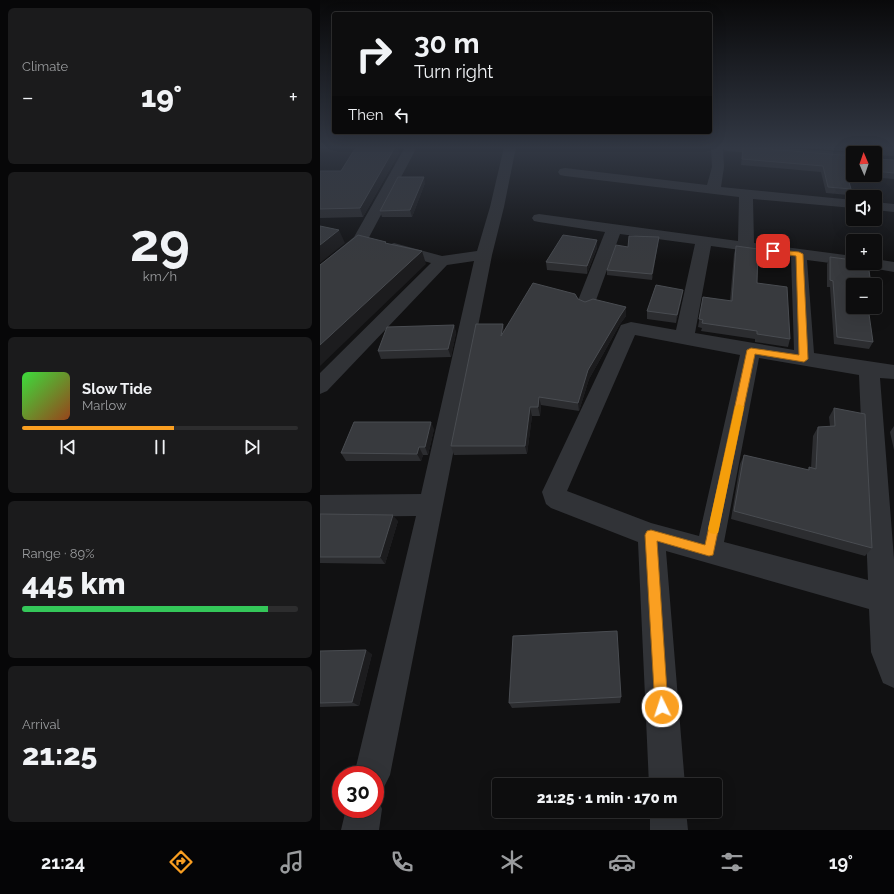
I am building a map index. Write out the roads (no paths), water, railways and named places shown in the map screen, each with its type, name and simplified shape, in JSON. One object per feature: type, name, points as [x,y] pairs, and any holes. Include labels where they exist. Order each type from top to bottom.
[{"type":"street","points":[[320,273],[372,243],[395,186]]},
{"type":"street","points":[[374,766],[484,255],[502,186]]},
{"type":"street","points":[[679,186],[846,203]]},
{"type":"street","points":[[714,190],[715,186]]},
{"type":"street","points":[[746,194],[746,247]]},
{"type":"street","points":[[882,207],[894,208]]},
{"type":"street","points":[[540,218],[704,242],[846,260]]},
{"type":"street","points":[[586,303],[614,229]]},
{"type":"street","points":[[684,338],[704,242]]},
{"type":"street","points":[[372,243],[442,261],[484,255]]},
{"type":"street","points":[[799,254],[804,359]]},
{"type":"street","points":[[320,386],[442,261]]},
{"type":"street","points":[[882,265],[894,267]]},
{"type":"street","points":[[882,598],[651,535],[560,500],[554,496],[554,492],[628,330],[634,327],[751,350],[894,372]]},
{"type":"street","points":[[709,551],[751,350]]},
{"type":"street","points":[[868,369],[886,652],[894,672]]},
{"type":"street","points":[[320,506],[431,504]]},
{"type":"street","points":[[651,535],[666,778]]},
{"type":"street","points":[[360,830],[362,818]]},
{"type":"street","points":[[668,818],[669,830]]}]
